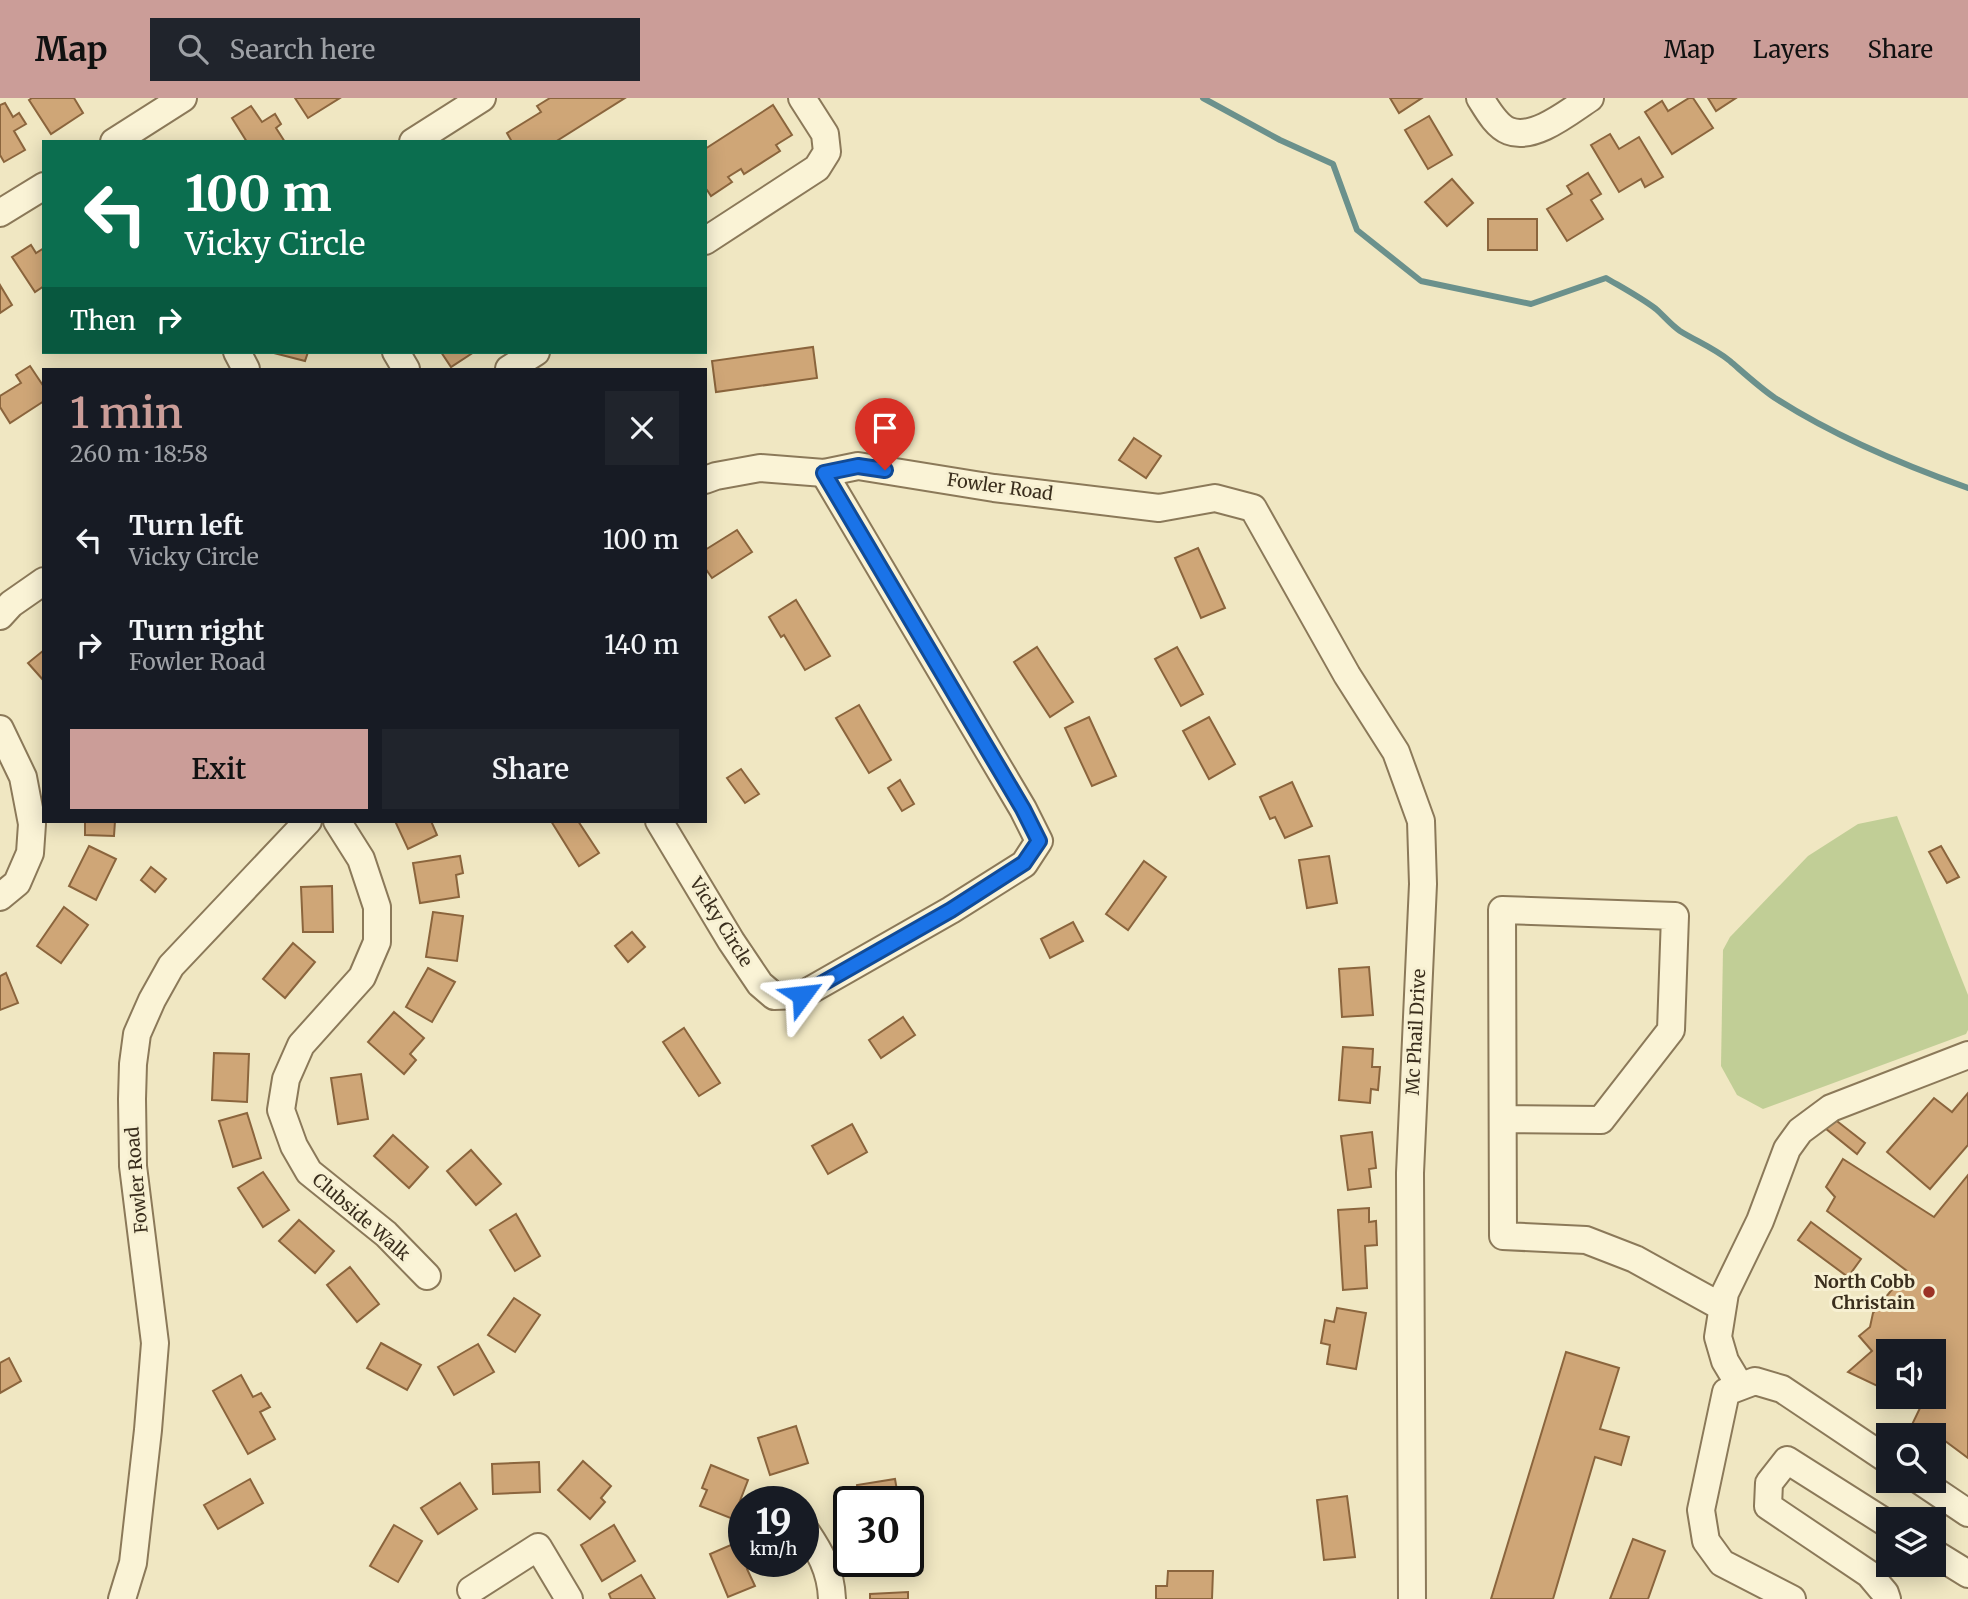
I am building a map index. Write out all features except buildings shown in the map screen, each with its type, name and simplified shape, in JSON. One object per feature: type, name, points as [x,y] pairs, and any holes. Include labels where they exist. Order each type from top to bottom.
[{"type":"street","points":[[117,140],[183,98]]},
{"type":"street","points":[[416,140],[482,98]]},
{"type":"street","points":[[707,240],[817,169],[827,152],[825,134],[802,98]]},
{"type":"street","points":[[1480,98],[1506,130],[1525,133],[1552,123],[1590,98]]},
{"type":"street","points":[[0,213],[42,187]]},
{"type":"street","points":[[511,368],[533,354]]},
{"type":"street","name":"Fowler Road","points":[[707,479],[760,468],[824,473],[858,466],[994,488],[1159,508],[1215,498],[1253,508]]},
{"type":"street","name":"Vicky Circle","points":[[660,823],[731,941],[760,985],[774,996],[802,995],[940,916],[1024,863],[1039,841],[1023,809],[824,473]]},
{"type":"street","name":"Mc Phail Drive","points":[[1253,508],[1346,675],[1396,752],[1421,821],[1423,884],[1410,1173],[1412,1599]]},
{"type":"street","points":[[0,617],[11,604],[42,582]]},
{"type":"street","points":[[0,729],[23,776],[32,824],[30,853],[17,883],[0,897]]},
{"type":"street","name":"Fowler Road","points":[[122,1599],[133,1563],[155,1343],[133,1166],[132,1088],[138,1034],[152,1000],[171,966],[306,823]]},
{"type":"street","name":"Clubside Walk","points":[[338,823],[361,859],[377,907],[377,942],[362,977],[301,1045],[286,1079],[281,1110],[294,1146],[309,1172],[386,1234],[427,1276]]},
{"type":"street","points":[[1503,1119],[1601,1120],[1671,1030],[1675,916],[1502,910],[1503,1236],[1586,1240],[1635,1258],[1723,1307]]},
{"type":"street","points":[[1740,1387],[1726,1361],[1718,1337],[1724,1293],[1760,1221],[1787,1149],[1800,1131],[1831,1108],[1968,1055]]},
{"type":"street","points":[[1792,1599],[1722,1563],[1706,1541],[1701,1510],[1726,1392],[1755,1381],[1782,1389],[1876,1452]]},
{"type":"street","points":[[1876,1516],[1787,1460],[1769,1483],[1768,1506],[1869,1574],[1887,1599]]},
{"type":"street","points":[[1938,1493],[1968,1513]]},
{"type":"street","points":[[471,1590],[538,1547],[569,1599]]},
{"type":"street","points":[[819,1549],[828,1569],[832,1599]]},
{"type":"street","points":[[1946,1560],[1968,1574]]},
{"type":"green space","points":[[1897,816],[1968,995],[1968,1030],[1966,1034],[1763,1109],[1737,1095],[1721,1066],[1723,950],[1730,937],[1808,856],[1858,824]]},
{"type":"waterway","points":[[1203,98],[1280,140],[1333,164],[1357,230],[1421,281],[1531,304],[1606,278],[1656,309],[1677,329],[1724,356],[1769,394],[1798,412],[1869,449],[1968,488]]},
{"type":"place","name":"North Cobb Christain","points":[[1929,1292]]},
{"type":"route","points":[[802,995],[951,910],[1024,863],[1039,841],[1023,809],[824,473],[858,466],[885,470]]}]
